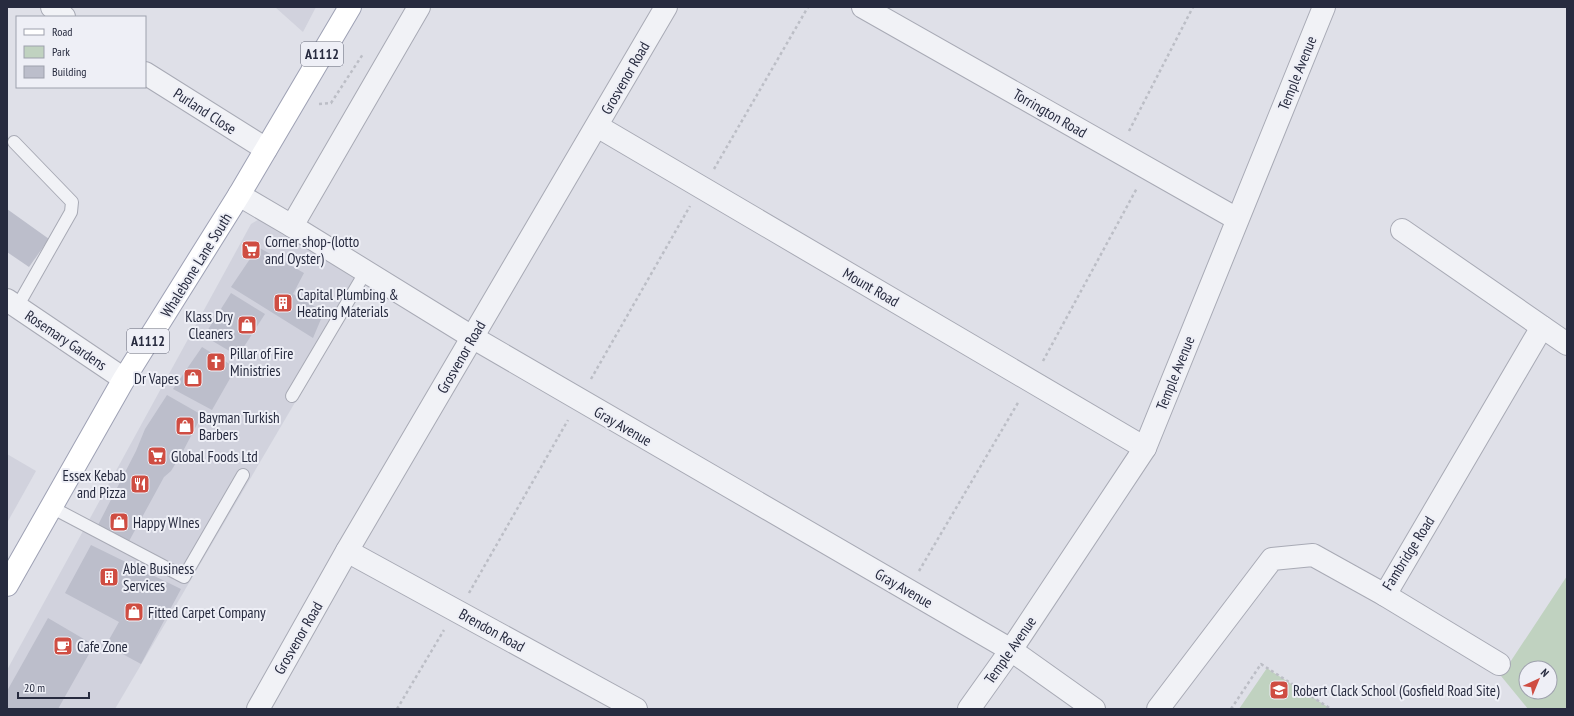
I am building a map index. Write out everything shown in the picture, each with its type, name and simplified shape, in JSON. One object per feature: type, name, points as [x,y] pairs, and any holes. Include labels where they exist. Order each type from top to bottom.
[{"type":"main road","name":"Whalebone Lane South","points":[[9,576],[51,507],[124,379],[239,195],[350,7]]},
{"type":"street","points":[[52,7],[63,16]]},
{"type":"street","points":[[292,226],[419,7]]},
{"type":"street","name":"Grosvenor Road","points":[[258,709],[347,551],[666,7]]},
{"type":"street","name":"Torrington Road","points":[[864,7],[1237,219]]},
{"type":"street","name":"Temple Avenue","points":[[969,709],[1011,650],[1145,448],[1324,7]]},
{"type":"street","name":"Purland Close","points":[[146,73],[266,150]]},
{"type":"street","name":"Mount Road","points":[[597,126],[1145,448]]},
{"type":"street","name":"Gray Avenue","points":[[239,195],[472,337],[1011,650]]},
{"type":"street","points":[[1402,230],[1567,344]]},
{"type":"street","name":"Rosemary Gardens","points":[[12,304],[124,379]]},
{"type":"street","name":"Fambridge Road","points":[[1158,709],[1272,559],[1313,555],[1385,595],[1542,327]]},
{"type":"street","name":"Brendon Road","points":[[347,551],[636,709]]},
{"type":"street","points":[[1385,595],[1499,664]]},
{"type":"street","points":[[1011,650],[1094,709]]},
{"type":"lane","points":[[12,304],[71,212],[72,202],[14,142]]},
{"type":"lane","points":[[292,396],[366,271]]},
{"type":"lane","points":[[51,507],[184,577],[243,474]]},
{"type":"path","points":[[397,709],[445,628],[458,611],[511,521],[700,187],[717,166],[808,7]]},
{"type":"path","points":[[1118,152],[1193,7]]},
{"type":"path","points":[[908,591],[1032,381],[1147,169]]},
{"type":"path","points":[[1231,709],[1261,664],[1332,709]]},
{"type":"shaded area","points":[[275,7],[316,7],[303,32]]},
{"type":"shaded area","points":[[261,218],[364,285],[115,709],[7,709],[7,670],[251,224]]},
{"type":"shaded area","points":[[7,454],[36,471],[7,523]]},
{"type":"green space","points":[[1567,576],[1567,709],[1528,709],[1521,700],[1558,700],[1558,660],[1518,660],[1518,697],[1501,676]]},
{"type":"green space","name":"Robert Clack School (Gosfield Road Site)","points":[[1267,668],[1271,671],[1331,709],[1239,709]]},
{"type":"building","points":[[7,209],[49,239],[29,267],[7,252]]},
{"type":"building","name":"Capital Plumbing & Heating Materials","points":[[258,247],[304,273],[293,294],[324,312],[313,338],[231,287]]},
{"type":"building","points":[[231,293],[265,314],[238,356],[204,336]]},
{"type":"building","points":[[202,347],[236,368],[212,410],[173,389]]},
{"type":"building","points":[[167,395],[202,415],[171,471],[164,477],[128,543],[98,525],[136,451],[145,429]]},
{"type":"building","name":"Fitted Carpet Company","points":[[91,545],[181,589],[141,664],[106,645],[119,622],[65,593]]},
{"type":"building","points":[[48,618],[94,645],[58,709],[7,709],[7,691]]},
{"type":"place","name":"Corner shop-(lotto and Oyster)","points":[[251,250]]},
{"type":"place","name":"Capital Plumbing & Heating Materials","points":[[283,303]]},
{"type":"place","name":"Klass Dry Cleaners","points":[[247,325]]},
{"type":"place","name":"Pillar of Fire Ministries","points":[[216,362]]},
{"type":"place","name":"Dr Vapes","points":[[193,378]]},
{"type":"place","name":"Bayman Turkish Barbers","points":[[185,426]]},
{"type":"place","name":"Global Foods Ltd","points":[[157,456]]},
{"type":"place","name":"Essex Kebab and Pizza","points":[[140,484]]},
{"type":"place","name":"Happy WInes","points":[[119,522]]},
{"type":"place","name":"Able Business Services","points":[[109,577]]},
{"type":"place","name":"Fitted Carpet Company","points":[[134,612]]},
{"type":"place","name":"Cafe Zone","points":[[63,646]]},
{"type":"place","name":"Robert Clack School (Gosfield Road Site)","points":[[1279,690]]}]
